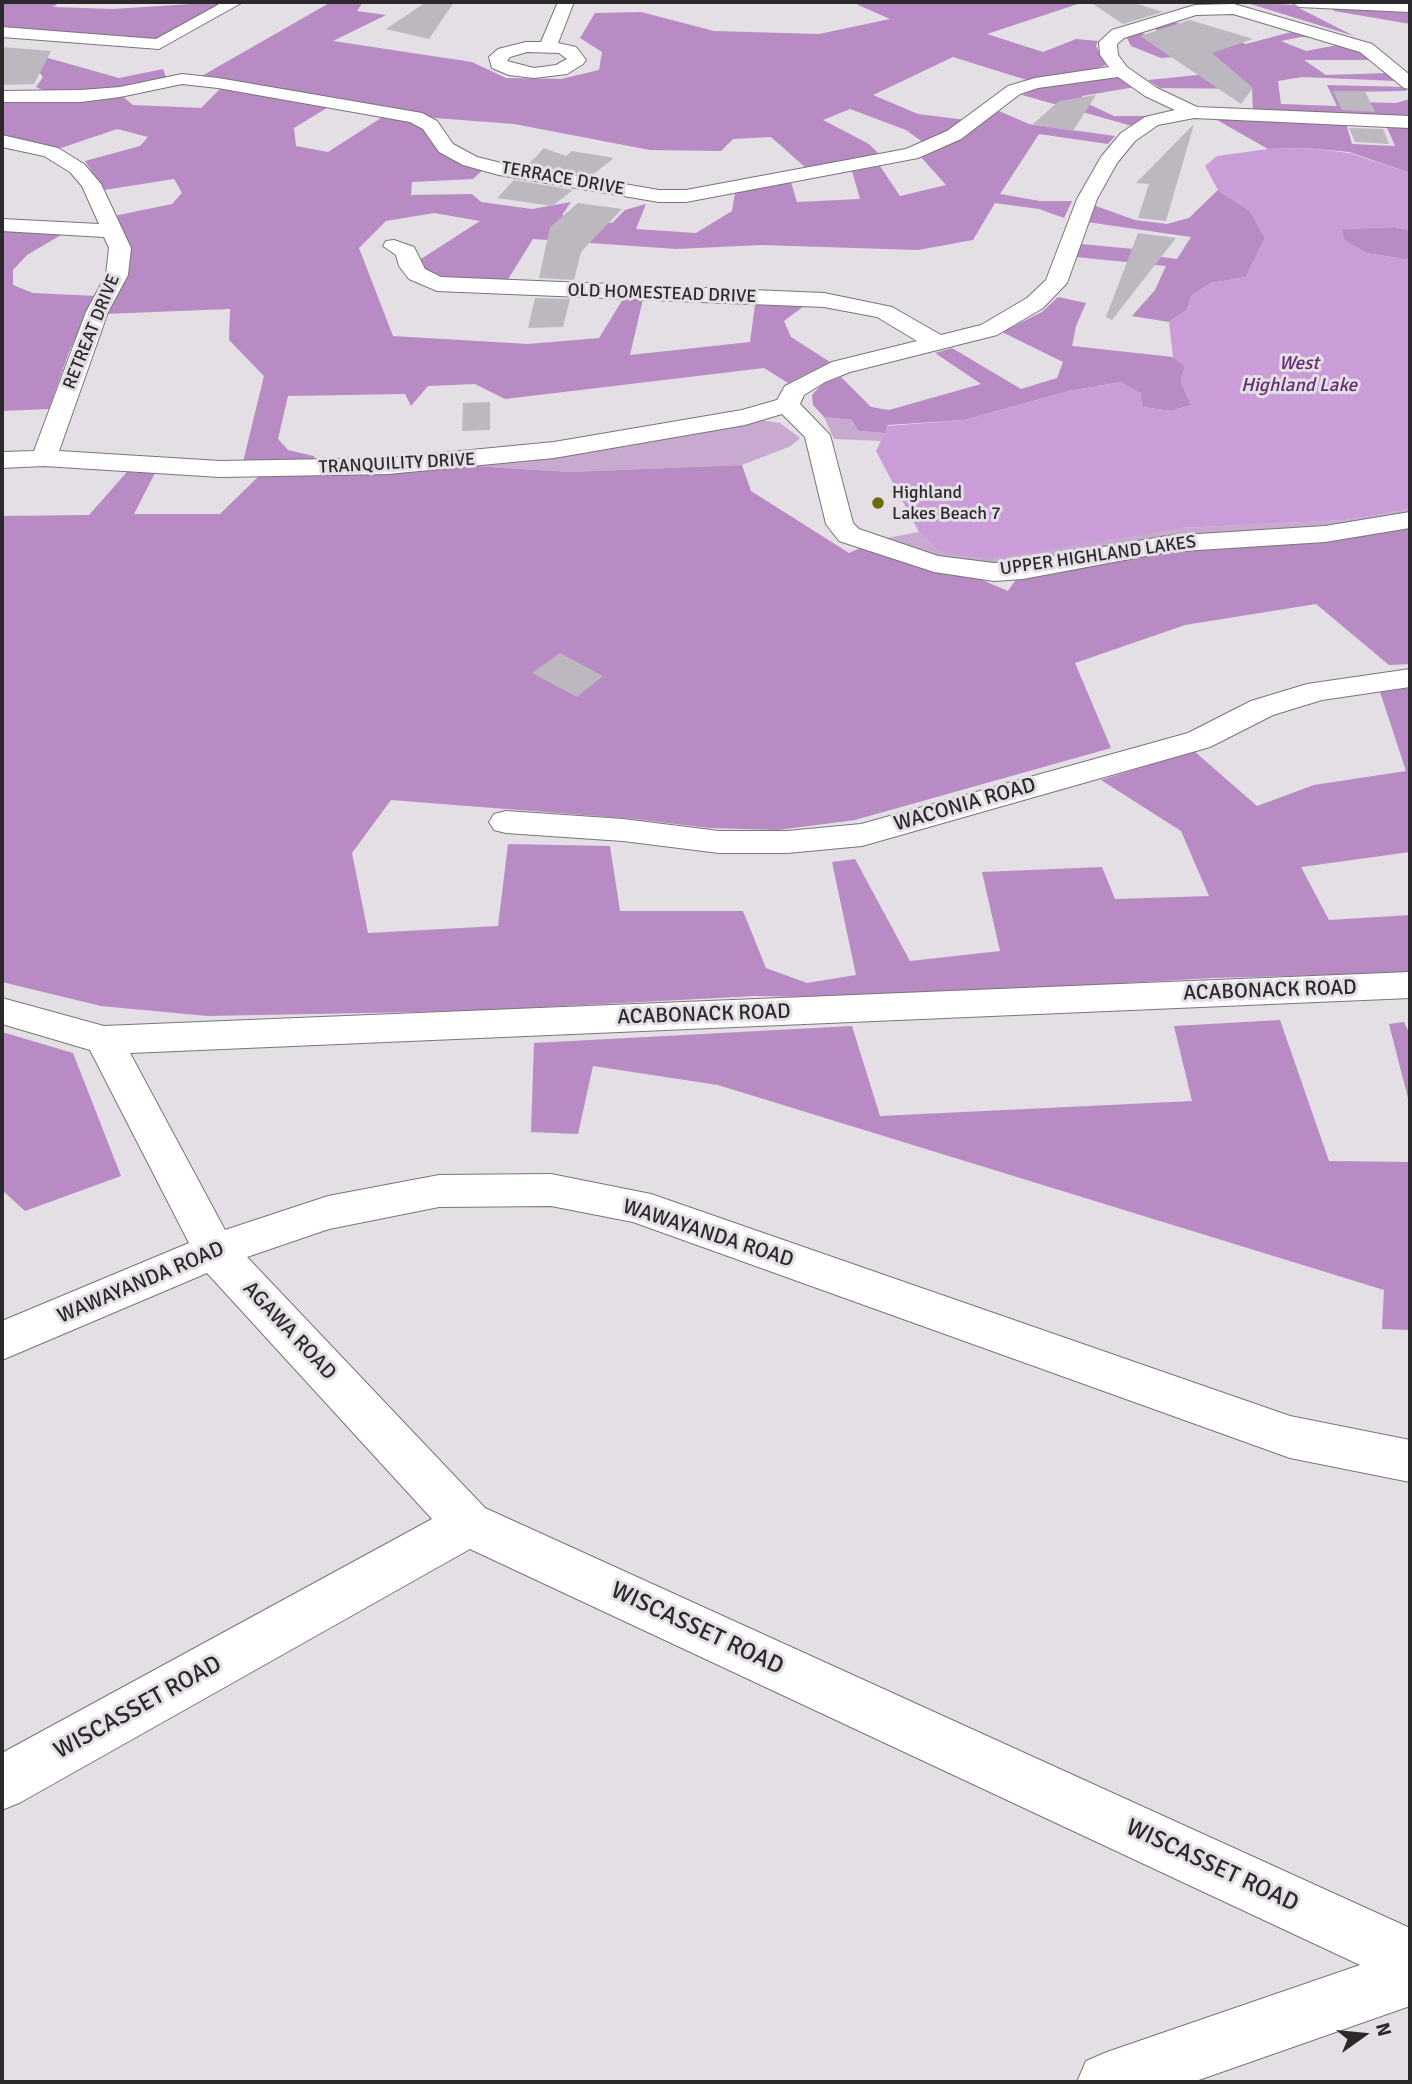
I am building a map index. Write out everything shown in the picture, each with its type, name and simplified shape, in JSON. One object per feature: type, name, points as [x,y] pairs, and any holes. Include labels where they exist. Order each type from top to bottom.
[{"type":"street","points":[[2,32],[171,61],[234,2]]},
{"type":"street","points":[[548,47],[566,2]]},
{"type":"street","points":[[1299,2],[1410,8]]},
{"type":"street","points":[[1194,112],[1152,92],[1121,71],[1109,55],[1108,42],[1118,34],[1195,10],[1226,8],[1253,12],[1366,48],[1410,84]]},
{"type":"street","name":"TERRACE DRIVE","points":[[2,96],[81,96],[141,88],[171,61],[415,117],[430,125],[446,148],[470,162],[659,196],[687,196],[911,154],[954,135],[1014,90],[1035,83],[1121,71]]},
{"type":"street","points":[[787,405],[794,391],[816,377],[841,367],[989,330],[1035,303],[1056,283],[1087,199],[1108,161],[1128,137],[1153,121],[1194,112],[1410,122]]},
{"type":"street","name":"RETREAT DRIVE","points":[[2,141],[51,152],[77,168],[91,184],[120,248],[117,275],[97,312],[44,458]]},
{"type":"street","points":[[2,225],[112,231]]},
{"type":"street","name":"OLD HOMESTEAD DRIVE","points":[[394,246],[406,252],[410,266],[417,274],[437,284],[824,300],[884,312],[940,344]]},
{"type":"street","name":"TRANQUILITY DRIVE","points":[[2,460],[44,458],[220,469],[388,466],[472,460],[593,444],[745,417],[787,405]]},
{"type":"street","name":"UPPER HIGHLAND LAKES","points":[[787,405],[817,435],[840,524],[849,534],[867,543],[934,564],[994,572],[1023,570],[1167,544],[1325,534],[1410,520]]},
{"type":"street","name":"WACONIA ROAD","points":[[506,822],[623,830],[719,842],[787,842],[862,835],[1199,740],[1262,708],[1318,691],[1410,678]]},
{"type":"street","name":"ACABONACK ROAD","points":[[2,1011],[104,1040],[1410,985]]},
{"type":"street","name":"AGAWA ROAD","points":[[104,1040],[214,1251],[468,1524]]},
{"type":"street","name":"WAWAYANDA ROAD","points":[[2,1342],[214,1251],[328,1213],[439,1191],[551,1190],[636,1206],[1290,1437],[1410,1461]]},
{"type":"street","name":"WISCASSET ROAD","points":[[2,1783],[468,1524],[1410,1958]]},
{"type":"street","points":[[1107,2082],[1410,1977]]},
{"type":"shaded area","points":[[2,2],[60,2],[53,7],[113,9],[224,2],[159,38],[141,39],[2,28]]},
{"type":"shaded area","points":[[331,2],[363,2],[357,11],[386,15],[333,41],[472,62],[506,78],[561,79],[599,70],[602,52],[580,38],[595,13],[641,12],[714,31],[819,34],[890,19],[858,5],[859,2],[1084,2],[987,34],[1043,52],[1076,39],[1098,41],[1096,46],[1106,65],[1088,71],[1030,81],[953,57],[873,95],[918,114],[966,120],[924,143],[906,130],[850,109],[823,120],[869,144],[880,155],[806,168],[771,137],[733,139],[721,151],[650,150],[514,124],[435,118],[200,77]]},
{"type":"shaded area","points":[[1244,2],[1293,5],[1354,36]]},
{"type":"shaded area","points":[[1331,7],[1410,11],[1410,24],[1334,11]]},
{"type":"shaded area","points":[[1174,22],[1246,44],[1299,30],[1326,38],[1301,37],[1281,41],[1306,51],[1343,44],[1360,50],[1373,60],[1304,60],[1326,75],[1389,73],[1396,81],[1302,77],[1278,81],[1281,104],[1337,106],[1327,85],[1406,87],[1406,91],[1346,92],[1354,102],[1396,103],[1410,99],[1410,119],[1253,109],[1252,89],[1160,88],[1148,80],[1227,72],[1201,55],[1161,58],[1131,46],[1126,36],[1141,32],[1164,49],[1162,35],[1154,28]]},
{"type":"shaded area","points":[[41,56],[119,78],[163,69],[166,77],[119,88],[50,93],[36,87],[43,77],[40,73],[2,74],[2,61],[18,62]]},
{"type":"shaded area","points":[[1117,74],[1135,87],[1082,96],[1082,101],[1114,116],[1151,116],[1132,126],[1022,95],[1039,87]]},
{"type":"shaded area","points":[[222,87],[330,106],[294,128],[296,146],[328,152],[384,116],[410,120],[484,169],[473,179],[412,182],[411,195],[472,194],[481,202],[532,209],[571,202],[562,215],[612,223],[625,210],[646,204],[636,229],[696,233],[732,211],[735,193],[790,179],[797,202],[860,199],[852,171],[880,166],[900,196],[946,185],[920,156],[999,111],[1029,124],[1115,136],[1108,144],[1039,134],[1000,194],[1040,201],[1072,201],[1064,218],[1039,209],[995,203],[973,240],[918,250],[761,245],[676,249],[533,239],[502,289],[466,287],[410,266],[480,221],[434,213],[386,221],[359,248],[393,336],[528,344],[599,338],[623,299],[643,299],[630,355],[750,342],[755,305],[804,306],[784,321],[791,337],[830,362],[788,383],[764,368],[505,399],[475,384],[428,386],[411,406],[405,394],[288,396],[278,439],[288,450],[314,456],[315,461],[243,462],[264,376],[229,340],[230,309],[104,314],[114,216],[172,204],[182,193],[174,179],[104,190],[85,161],[140,146],[148,137],[117,129],[58,149],[2,137],[2,99],[121,95],[133,105],[201,108]]},
{"type":"shaded area","points":[[1210,116],[1346,123],[1352,144],[1395,146],[1386,125],[1410,127],[1410,173],[1349,152],[1306,148],[1268,149]]},
{"type":"shaded area","points":[[1218,190],[1250,211],[1265,238],[1246,277],[1211,283],[1192,295],[1187,310],[1169,322],[1132,316],[1155,290],[1166,266],[1076,257],[1081,244],[1134,249],[1139,254],[1177,259],[1191,237],[1087,222],[1093,205],[1135,220],[1167,224],[1189,218]]},
{"type":"shaded area","points":[[1395,227],[1410,230],[1410,260],[1366,253],[1344,240],[1341,229]]},
{"type":"shaded area","points":[[4,230],[61,235],[27,255],[13,270],[13,285],[33,293],[96,296],[69,352],[49,409],[2,411]]},
{"type":"shaded area","points":[[1058,297],[1086,303],[1076,326],[1072,346],[1173,357],[1185,366],[1181,382],[1191,405],[1171,411],[1143,407],[1121,382],[1069,391],[964,420],[888,425],[885,433],[858,431],[852,420],[824,417],[813,405],[812,395],[822,384],[841,377],[871,407],[889,410],[981,384],[935,353],[952,348],[1021,389],[1057,378],[1063,362],[1002,332],[1042,312]]},
{"type":"shaded area","points":[[824,417],[852,420],[858,431],[885,433],[881,441],[834,439]]},
{"type":"shaded area","points":[[760,420],[780,423],[800,438],[791,446],[742,465],[570,472],[474,466]]},
{"type":"shaded area","points":[[742,465],[751,491],[849,553],[860,548],[928,569],[975,577],[1008,591],[1017,578],[1165,551],[1410,525],[1410,664],[1389,665],[1316,604],[1185,625],[1075,663],[1111,748],[855,820],[778,830],[709,828],[634,819],[391,800],[352,853],[368,933],[498,926],[508,844],[610,846],[620,911],[743,911],[766,968],[807,983],[856,975],[832,862],[855,859],[910,961],[1000,951],[982,872],[1102,867],[1115,899],[1209,896],[1181,831],[1101,780],[1194,751],[1257,806],[1314,785],[1406,771],[1380,692],[1410,688],[1410,852],[1301,867],[1329,920],[1410,915],[1410,973],[1212,978],[866,998],[755,996],[469,1011],[207,1016],[101,1006],[2,982],[2,516],[89,515],[127,472],[155,473],[134,514],[220,514],[259,476],[474,466],[570,472]]},
{"type":"shaded area","points":[[1410,509],[1410,516],[1384,520],[991,566],[936,558],[876,540],[919,532],[938,551],[1180,528],[1346,520]]},
{"type":"shaded area","points":[[1280,1020],[1329,1161],[1410,1162],[1410,1330],[1382,1329],[1384,1290],[718,1085],[593,1066],[578,1134],[531,1132],[534,1043],[852,1026],[880,1116],[1192,1101],[1174,1026]]},
{"type":"shaded area","points":[[1404,1022],[1410,1035],[1410,1106],[1389,1024]]},
{"type":"shaded area","points":[[2,1032],[73,1053],[121,1176],[25,1211],[2,1190]]},
{"type":"water","name":"West Highland Lake","points":[[1306,148],[1349,153],[1410,173],[1410,230],[1395,227],[1341,229],[1345,240],[1366,253],[1410,260],[1410,509],[1346,520],[1180,528],[990,559],[938,551],[919,532],[876,451],[888,426],[964,420],[1069,391],[1121,382],[1141,393],[1143,407],[1171,411],[1191,405],[1181,382],[1185,366],[1173,357],[1169,322],[1187,310],[1192,295],[1211,283],[1246,277],[1265,238],[1250,211],[1218,190],[1205,166],[1217,156],[1268,149]]},
{"type":"building","points":[[426,2],[454,2],[429,39],[386,29]]},
{"type":"building","points":[[1090,2],[1131,2],[1163,12],[1123,24]]},
{"type":"building","points":[[1190,20],[1253,39],[1212,53],[1253,88],[1241,104],[1140,36]]},
{"type":"building","points":[[2,47],[51,51],[34,84],[2,85]]},
{"type":"building","points":[[1333,91],[1365,91],[1375,112],[1342,110]]},
{"type":"building","points":[[1096,95],[1073,131],[1033,124],[1059,101]]},
{"type":"building","points":[[1194,124],[1166,221],[1138,218],[1149,184],[1136,183]]},
{"type":"building","points":[[1349,128],[1383,129],[1389,144],[1355,142]]},
{"type":"building","points":[[544,148],[566,156],[572,151],[614,158],[591,176],[528,165]]},
{"type":"building","points":[[514,180],[573,190],[552,206],[497,198]]},
{"type":"building","points":[[578,203],[622,209],[581,252],[574,280],[539,278],[550,227]]},
{"type":"building","points":[[1138,233],[1176,238],[1112,320],[1106,317]]},
{"type":"building","points":[[535,298],[570,299],[563,327],[528,328]]},
{"type":"building","points":[[490,402],[490,430],[462,431],[463,403]]},
{"type":"building","points":[[560,653],[603,676],[577,697],[532,673]]},
{"type":"place","name":"Highland Lakes Beach 7","points":[[878,503]]}]
